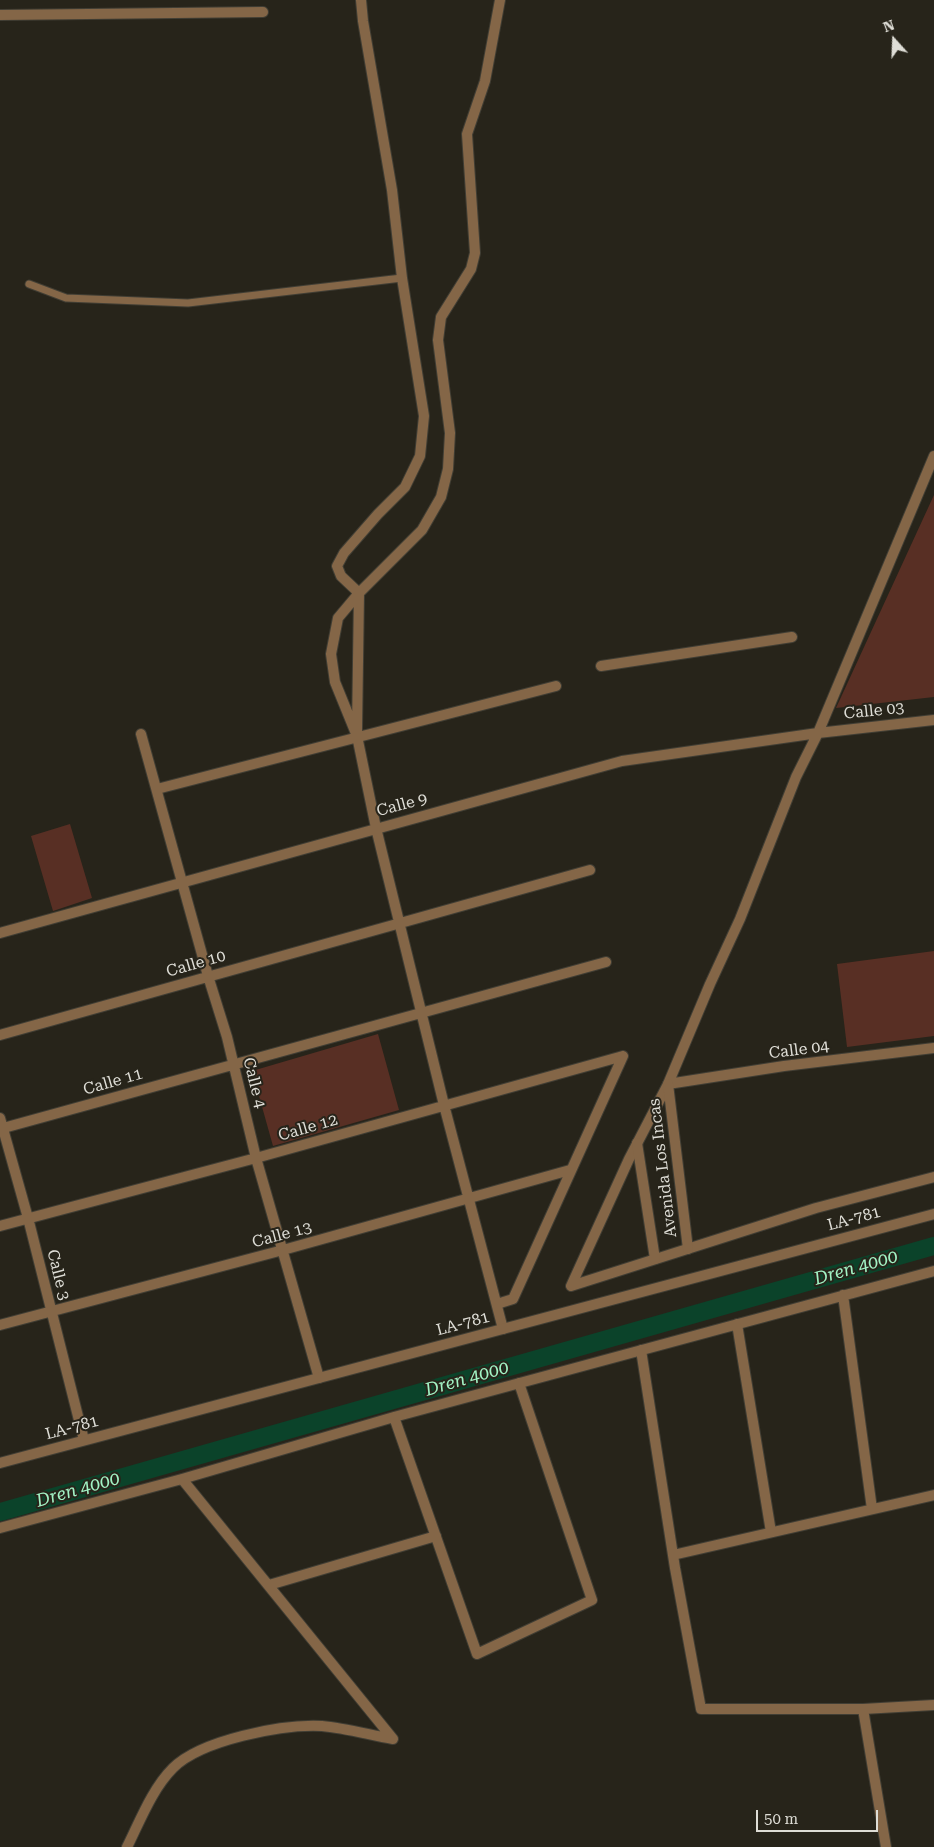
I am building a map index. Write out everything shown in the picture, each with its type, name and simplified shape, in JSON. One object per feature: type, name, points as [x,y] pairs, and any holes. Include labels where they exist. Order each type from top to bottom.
[{"type":"street","points":[[357,736],[359,593],[342,576],[337,566],[344,553],[378,514],[405,487],[420,456],[424,416],[402,278],[392,190],[361,0]]},
{"type":"street","points":[[500,0],[485,81],[467,134],[475,253],[471,269],[441,317],[438,340],[450,433],[448,469],[441,497],[422,530],[359,593],[338,618],[331,654],[335,682],[357,736],[376,828],[444,1105],[504,1329]]},
{"type":"street","points":[[0,15],[263,12]]},
{"type":"street","points":[[934,456],[818,733],[796,778],[740,919],[668,1084],[637,1142],[571,1286],[816,1208],[934,1177]]},
{"type":"street","points":[[601,666],[792,637]]},
{"type":"street","points":[[157,789],[556,686]]},
{"type":"street","name":"Calle 03","points":[[818,733],[934,720]]},
{"type":"street","name":"Calle 9","points":[[0,933],[622,761],[818,733]]},
{"type":"street","name":"Calle 4","points":[[141,734],[234,1063],[256,1158],[320,1378]]},
{"type":"street","name":"Calle 10","points":[[0,1035],[590,870]]},
{"type":"street","name":"Calle 11","points":[[2,1129],[234,1063],[422,1014],[606,962]]},
{"type":"street","name":"Calle 04","points":[[668,1084],[784,1066],[934,1048]]},
{"type":"street","name":"Calle 12","points":[[0,1226],[256,1158],[623,1056],[570,1170]]},
{"type":"street","name":"Avenida Los Incas","points":[[668,1084],[688,1249]]},
{"type":"street","name":"Calle 3","points":[[0,1118],[28,1218],[84,1440]]},
{"type":"street","name":"Avenida Los Incas","points":[[637,1142],[655,1260]]},
{"type":"street","points":[[497,1304],[513,1299],[570,1170]]},
{"type":"street","name":"Calle 13","points":[[0,1325],[283,1250],[570,1170]]},
{"type":"street","name":"LA-781","points":[[0,1463],[934,1214]]},
{"type":"street","points":[[0,1528],[182,1479],[394,1417],[934,1271]]},
{"type":"street","points":[[843,1295],[872,1509]]},
{"type":"street","points":[[737,1324],[771,1532]]},
{"type":"street","points":[[641,1350],[673,1555],[701,1708],[863,1709],[934,1706]]},
{"type":"street","points":[[394,1417],[477,1654],[592,1600],[518,1383]]},
{"type":"street","points":[[126,1847],[164,1778],[184,1759],[197,1751],[232,1739],[298,1727],[322,1726],[393,1739],[270,1585],[182,1479]]},
{"type":"street","points":[[673,1555],[934,1494]]},
{"type":"street","points":[[270,1585],[436,1536]]},
{"type":"street","points":[[863,1709],[886,1847]]},
{"type":"lane","points":[[29,284],[66,298],[188,303],[402,278]]},
{"type":"shaded area","points":[[934,495],[934,697],[836,708]]},
{"type":"shaded area","points":[[70,824],[92,898],[53,911],[31,836]]},
{"type":"shaded area","points":[[934,951],[934,1036],[847,1047],[837,964]]},
{"type":"shaded area","points":[[378,1034],[399,1110],[273,1146],[252,1071]]},
{"type":"waterway","name":"Dren 4000","points":[[0,1512],[934,1246]]}]
